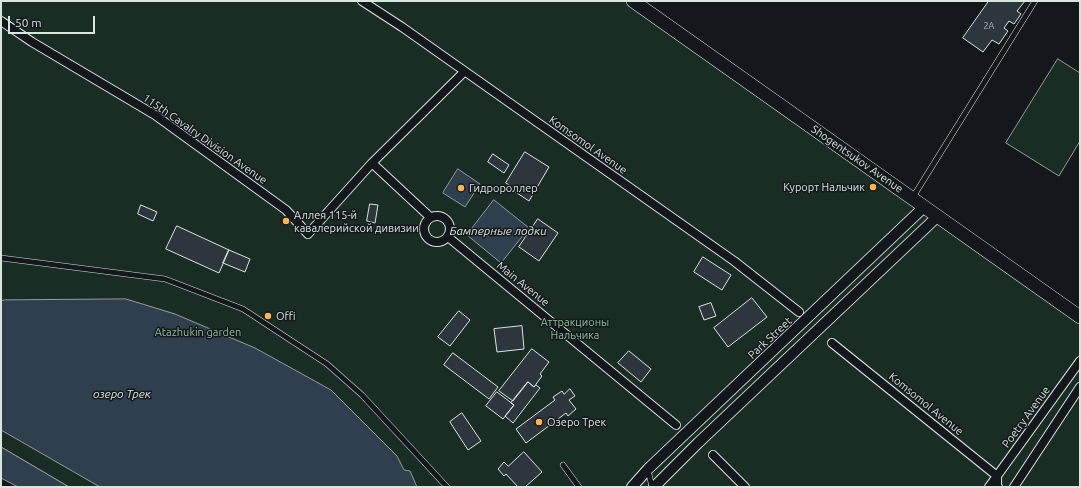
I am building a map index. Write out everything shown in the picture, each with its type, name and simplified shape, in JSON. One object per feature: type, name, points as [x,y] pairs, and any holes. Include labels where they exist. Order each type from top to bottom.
[{"type":"street","name":"Komsomol Avenue","points":[[362,1],[402,27],[734,261],[799,312]]},
{"type":"street","name":"Shogentsukov Avenue","points":[[633,1],[1080,317]]},
{"type":"street","name":"115th Cavalry Division Avenue","points":[[1,21],[32,42],[155,115],[286,210],[308,234],[372,163]]},
{"type":"street","points":[[430,217],[372,163],[464,72]]},
{"type":"street","name":"Park Street","points":[[632,487],[648,469],[924,207]]},
{"type":"street","points":[[440,215],[448,220],[451,228],[448,237],[441,242],[428,239],[424,232],[424,225],[430,217],[440,215]]},
{"type":"street","points":[[653,487],[698,442],[938,216]]},
{"type":"street","name":"Main Avenue","points":[[448,237],[676,425]]},
{"type":"street","name":"Komsomol Avenue","points":[[832,343],[997,476]]},
{"type":"street","name":"Poetry Avenue","points":[[989,487],[1080,361]]},
{"type":"street","points":[[1014,487],[1080,387]]},
{"type":"street","points":[[713,455],[745,487]]},
{"type":"street","points":[[997,476],[998,487]]},
{"type":"lane","points":[[912,198],[1035,1]]},
{"type":"lane","points":[[1,258],[165,279],[243,309],[326,364],[362,395],[447,487]]},
{"type":"lane","points":[[563,464],[579,487]]},
{"type":"lane","points":[[648,469],[653,487]]},
{"type":"green space","name":"Atazhukin garden","points":[[1,1],[633,1],[1080,317],[1080,487],[69,487],[1,447]]},
{"type":"green space","points":[[1058,59],[1080,73],[1080,141],[1059,176],[1006,143]]},
{"type":"water","name":"Гидророллер","points":[[458,169],[480,184],[465,207],[443,193]]},
{"type":"water","name":"Бамперные лодки","points":[[494,200],[529,228],[501,263],[467,235]]},
{"type":"water","name":"озеро Трек","points":[[126,299],[175,314],[255,348],[331,390],[397,456],[404,470],[410,471],[417,487],[100,487],[1,430],[1,301]]},
{"type":"water","points":[[1,447],[69,487],[18,487],[1,478]]},
{"type":"building","points":[[989,1],[1025,1],[1017,11],[1021,14],[1014,24],[1009,21],[1004,28],[1008,31],[999,44],[992,40],[983,52],[963,38]]},
{"type":"building","points":[[525,152],[549,167],[529,201],[514,191],[515,189],[506,183]]},
{"type":"building","points":[[493,154],[509,165],[504,173],[488,162]]},
{"type":"building","points":[[370,204],[378,205],[375,223],[367,221]]},
{"type":"building","points":[[141,205],[157,212],[153,221],[138,214]]},
{"type":"building","points":[[538,219],[558,233],[539,261],[519,247]]},
{"type":"building","points":[[177,226],[229,250],[219,273],[166,249]]},
{"type":"building","points":[[229,250],[250,259],[245,272],[223,263]]},
{"type":"building","points":[[703,257],[731,275],[722,290],[694,272]]},
{"type":"building","points":[[752,298],[767,317],[728,347],[714,328]]},
{"type":"building","points":[[711,303],[716,316],[704,320],[699,307]]},
{"type":"building","points":[[459,311],[470,320],[450,346],[438,337]]},
{"type":"building","points":[[522,326],[524,349],[497,352],[494,329]]},
{"type":"building","points":[[532,349],[549,362],[540,374],[542,376],[534,387],[528,382],[513,401],[499,391]]},
{"type":"building","points":[[629,351],[651,369],[641,382],[618,363]]},
{"type":"building","points":[[453,353],[498,387],[489,399],[444,365]]},
{"type":"building","points":[[528,382],[534,387],[536,385],[540,388],[513,423],[505,416],[514,405],[511,403]]},
{"type":"building","name":"Озеро Трек","points":[[570,389],[575,396],[569,400],[576,409],[568,416],[566,413],[526,443],[516,429],[555,400],[553,397],[562,391],[564,394]]},
{"type":"building","points":[[497,392],[514,405],[503,419],[486,406]]},
{"type":"building","points":[[462,413],[481,441],[468,450],[450,422]]},
{"type":"building","points":[[524,452],[542,472],[525,487],[518,487],[506,474],[504,476],[498,469],[504,462],[508,466]]},
{"type":"place","name":"Курорт Нальчик","points":[[873,187]]},
{"type":"place","name":"Гидророллер","points":[[461,188]]},
{"type":"place","name":"Аллея 115-й кавалерийской дивизии","points":[[286,221]]},
{"type":"place","name":"Offi","points":[[268,316]]},
{"type":"place","name":"Озеро Трек","points":[[539,422]]},
{"type":"park label","name":"Аттракционы Нальчика","points":[[575,328]]}]
